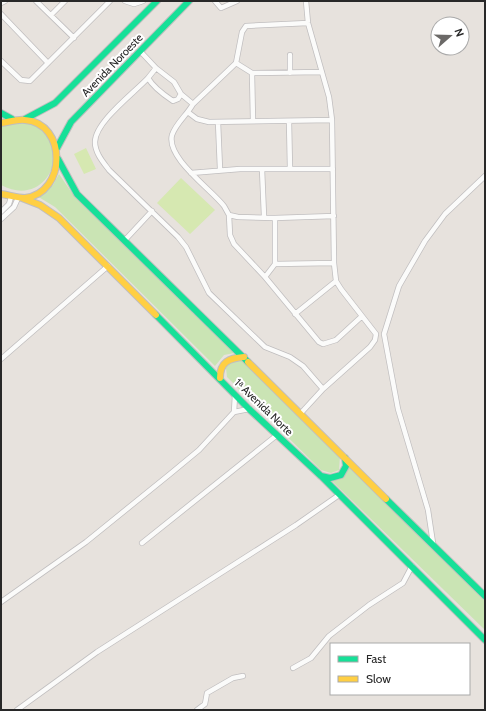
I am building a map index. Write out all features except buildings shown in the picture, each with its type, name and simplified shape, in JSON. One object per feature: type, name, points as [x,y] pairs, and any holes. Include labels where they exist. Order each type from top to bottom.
[{"type":"main road","name":"Avenida Noroeste","points":[[25,119],[55,103],[157,1]]},
{"type":"main road","name":"Avenida Noroeste","points":[[57,148],[71,122],[189,1]]},
{"type":"main road","points":[[1,114],[12,119]]},
{"type":"main road","points":[[1,123],[12,119],[25,119],[36,122],[45,129],[57,148],[58,159],[52,180],[44,189],[34,195],[20,198]]},
{"type":"main road","name":"1ᵃ Avenida Norte","points":[[58,159],[69,182],[77,194],[433,543],[485,596]]},
{"type":"main road","name":"1ᵃ Avenida Norte","points":[[1,194],[20,198],[40,205],[54,214],[108,266],[249,409],[321,476],[485,640]]},
{"type":"main road","points":[[220,378],[221,367],[226,361],[234,357],[244,358]]},
{"type":"main road","points":[[321,476],[330,478],[341,475],[346,466],[345,458]]},
{"type":"street","points":[[1,3],[5,1]]},
{"type":"street","points":[[36,1],[74,38]]},
{"type":"street","points":[[51,16],[65,1]]},
{"type":"street","points":[[1,61],[24,81],[33,79],[48,62],[110,1]]},
{"type":"street","points":[[125,1],[134,4],[143,1]]},
{"type":"street","points":[[215,1],[221,8],[237,1]]},
{"type":"street","points":[[306,1],[308,23],[329,97],[332,120],[334,169],[334,263],[336,281],[361,317],[376,334],[384,334]]},
{"type":"street","points":[[1,14],[48,62]]},
{"type":"street","points":[[308,23],[248,25],[242,32],[236,63],[193,104],[189,113],[177,125],[172,136],[172,144],[179,159],[218,199],[229,215],[230,236],[234,244],[265,277],[295,314],[323,344],[336,340],[361,317]]},
{"type":"street","points":[[140,51],[156,68],[174,82],[181,94],[193,104]]},
{"type":"street","points":[[290,55],[290,73]]},
{"type":"street","points":[[236,63],[252,73],[322,72]]},
{"type":"street","points":[[156,68],[148,78],[103,121],[99,127],[95,144],[100,158],[186,247],[209,293],[265,347],[290,357],[304,366],[323,389]]},
{"type":"street","points":[[252,73],[253,121]]},
{"type":"street","points":[[148,78],[172,101],[178,99],[181,94]]},
{"type":"street","points":[[189,113],[203,121],[218,122],[332,120]]},
{"type":"street","points":[[289,121],[290,169]]},
{"type":"street","points":[[218,122],[220,170]]},
{"type":"street","points":[[262,169],[264,216]]},
{"type":"street","points":[[191,173],[220,170],[334,169]]},
{"type":"street","points":[[433,543],[428,510],[398,409],[384,334],[399,286],[425,241],[445,214],[485,176]]},
{"type":"street","points":[[1,212],[9,204],[11,197]]},
{"type":"street","points":[[1,219],[14,208],[20,198]]},
{"type":"street","points":[[125,240],[152,212]]},
{"type":"street","points":[[229,215],[238,217],[264,216],[275,218],[334,216]]},
{"type":"street","points":[[265,277],[275,264],[275,218]]},
{"type":"street","points":[[275,264],[334,263]]},
{"type":"street","points":[[1,359],[108,266]]},
{"type":"street","points":[[295,314],[336,281]]},
{"type":"street","points":[[301,413],[323,389],[370,346],[375,340],[376,334]]},
{"type":"street","points":[[234,412],[235,395]]},
{"type":"street","points":[[1,602],[86,542],[170,474],[199,450],[234,412],[249,409]]},
{"type":"street","points":[[142,543],[277,435]]},
{"type":"street","points":[[17,710],[97,652],[296,525],[339,495]]},
{"type":"street","points":[[294,668],[310,658],[329,636],[369,605],[403,583],[412,566]]},
{"type":"street","points":[[197,710],[206,704],[206,693],[234,678],[243,676]]},
{"type":"green space","points":[[27,122],[42,131],[51,143],[54,157],[51,170],[44,181],[32,189],[18,190],[1,185],[1,127],[6,124]]},
{"type":"green space","points":[[86,148],[96,169],[84,174],[74,154]]},
{"type":"green space","points":[[59,174],[72,193],[234,353],[224,355],[215,366],[55,207],[37,196],[53,185]]},
{"type":"green space","points":[[181,178],[215,210],[190,234],[157,203]]},
{"type":"green space","points":[[235,359],[243,361],[340,456],[339,470],[331,473],[321,470],[227,377],[226,368],[230,362]]},
{"type":"green space","points":[[350,467],[485,600],[485,630],[330,479],[344,474]]},
{"type":"traffic: fast","points":[[25,119],[55,103],[157,1]]},
{"type":"traffic: fast","points":[[57,148],[71,122],[189,1]]},
{"type":"traffic: fast","points":[[1,113],[12,119]]},
{"type":"traffic: fast","points":[[58,159],[77,194],[248,362]]},
{"type":"traffic: fast","points":[[156,315],[249,409],[321,476],[485,640]]},
{"type":"traffic: fast","points":[[321,476],[330,478],[341,475],[346,466],[345,458]]},
{"type":"traffic: fast","points":[[386,499],[485,596]]},
{"type":"traffic: slow","points":[[1,123],[25,120],[39,124],[49,133],[55,145],[56,158],[55,172],[49,184],[39,193],[25,198],[1,194]]},
{"type":"traffic: slow","points":[[22,198],[40,205],[59,218],[156,315]]},
{"type":"traffic: slow","points":[[220,378],[220,373],[226,362],[234,358],[244,357]]},
{"type":"traffic: slow","points":[[248,362],[386,499]]}]
